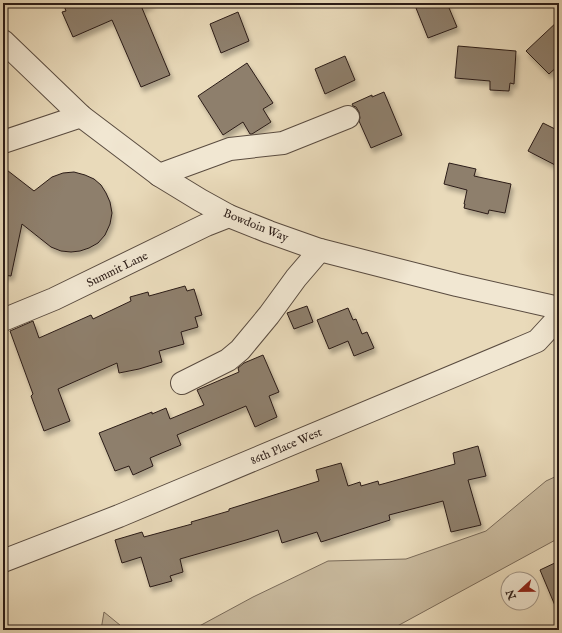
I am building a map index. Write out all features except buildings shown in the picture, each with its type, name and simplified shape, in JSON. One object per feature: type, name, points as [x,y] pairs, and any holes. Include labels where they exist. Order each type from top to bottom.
[{"type":"street","name":"Bowdoin Way","points":[[3,41],[81,116],[159,175],[229,216],[320,250],[456,285],[559,308]]},
{"type":"street","points":[[3,142],[81,116]]},
{"type":"street","points":[[159,175],[230,149],[283,143],[348,117]]},
{"type":"street","name":"Summit Lane","points":[[3,320],[54,299],[206,225],[229,216]]},
{"type":"street","points":[[182,383],[228,360],[240,350],[269,315],[296,278],[320,250]]},
{"type":"street","name":"86th Place West","points":[[3,561],[119,516],[537,341],[559,317]]},
{"type":"shaded area","points":[[559,475],[559,538],[390,630],[192,630],[253,597],[328,561],[406,559],[486,531],[546,481]]},
{"type":"shaded area","points":[[104,612],[126,630],[101,630]]}]
